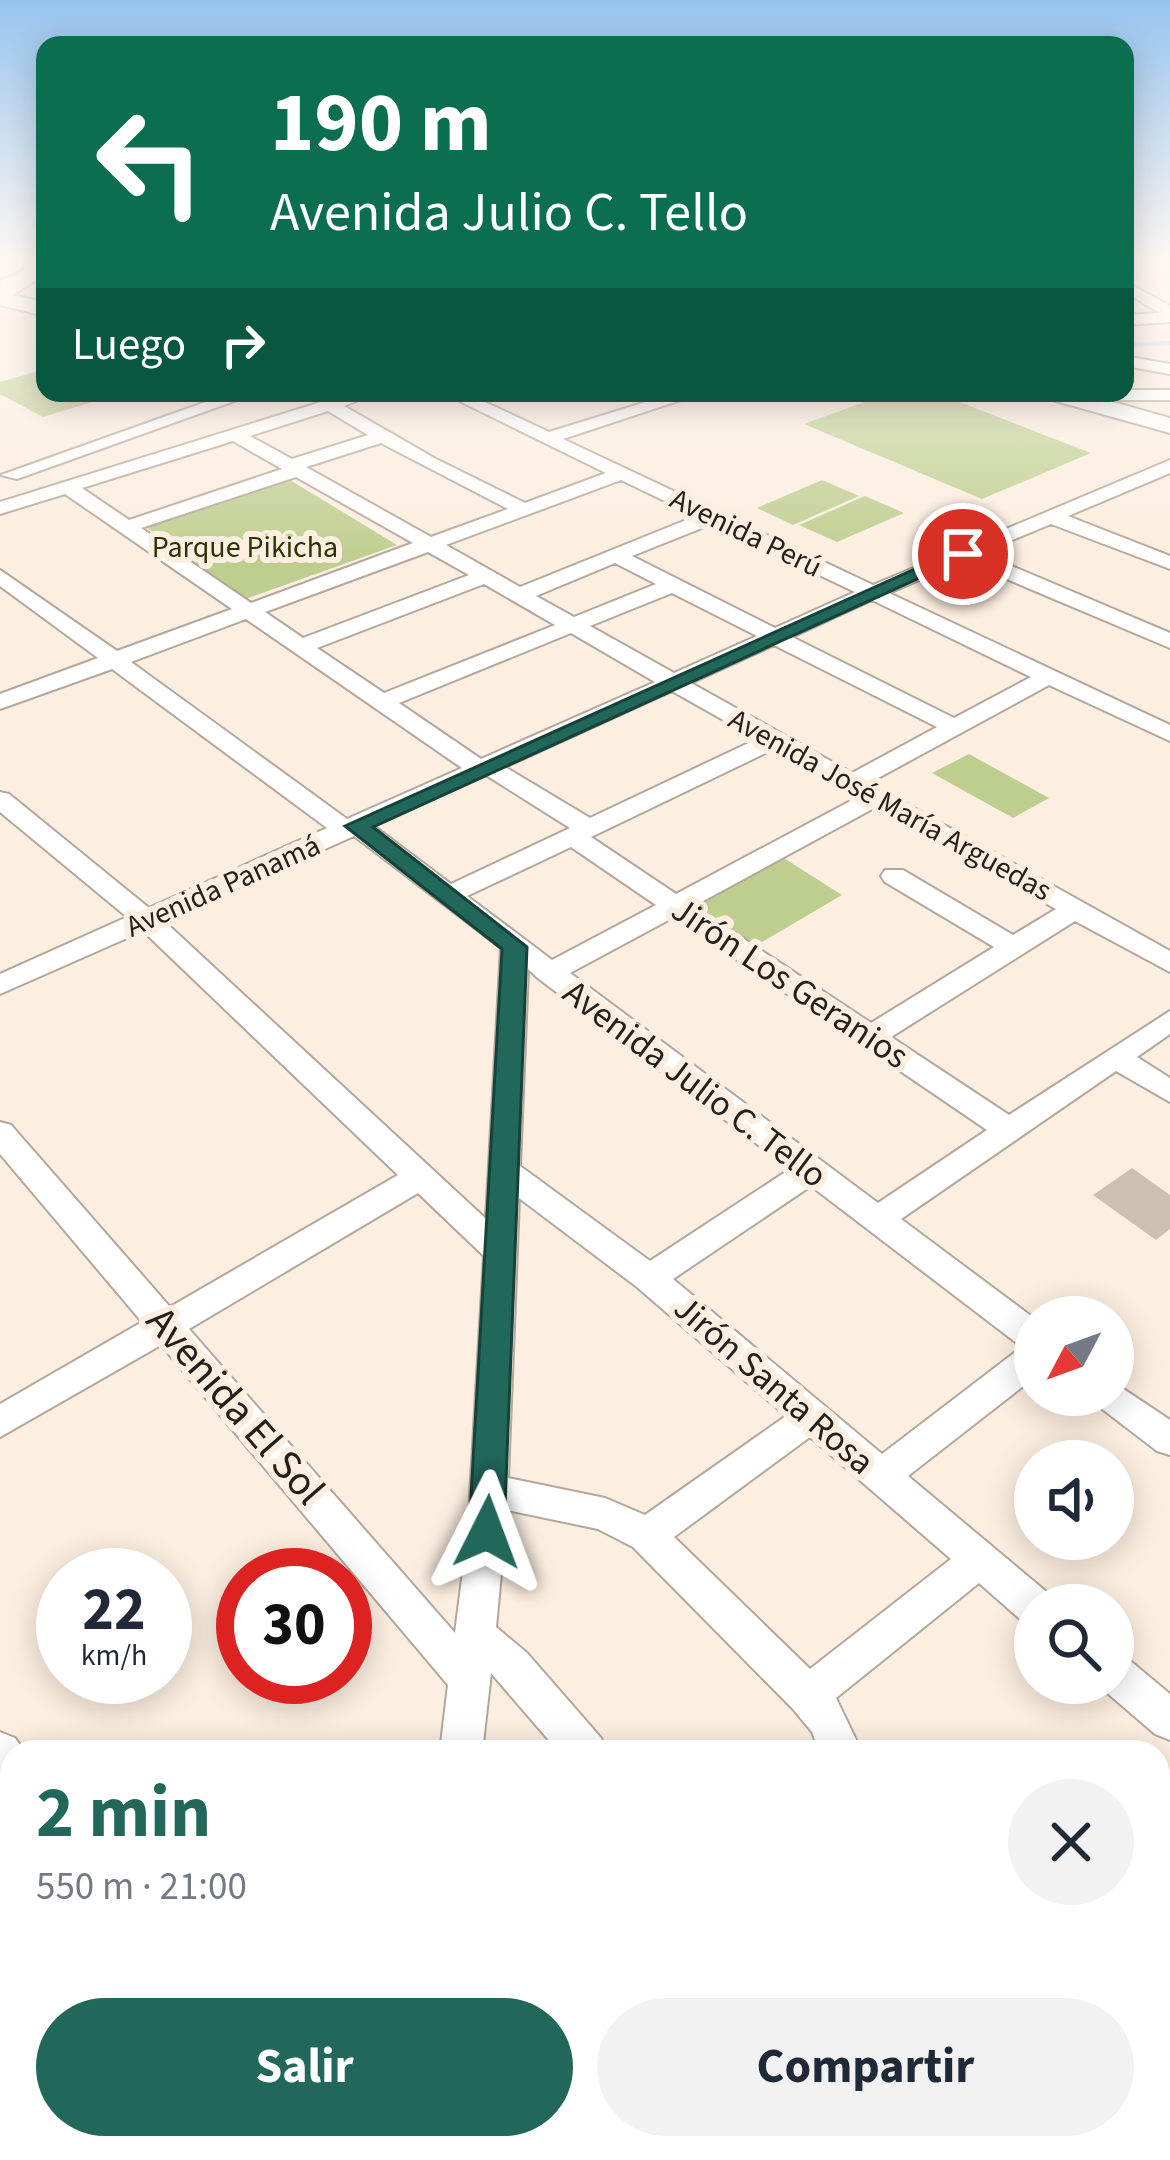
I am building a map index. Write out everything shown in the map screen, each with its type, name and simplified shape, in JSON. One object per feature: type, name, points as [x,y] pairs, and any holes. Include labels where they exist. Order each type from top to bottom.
[{"type":"highway","points":[[1088,402],[1170,426]]},
{"type":"street","points":[[1134,363],[1170,369]]},
{"type":"street","points":[[1134,395],[1170,395]]},
{"type":"street","points":[[10,476],[222,402]]},
{"type":"street","points":[[4,504],[342,402]]},
{"type":"street","name":"Avenida Perú","points":[[470,402],[1170,734]]},
{"type":"street","points":[[545,440],[661,402]]},
{"type":"street","points":[[331,406],[523,509]]},
{"type":"street","name":"Avenida José María Arguedas","points":[[234,434],[1170,963]]},
{"type":"street","points":[[126,527],[383,436]]},
{"type":"street","name":"Avenida Panamá","points":[[0,985],[871,593],[1170,466]]},
{"type":"street","points":[[0,702],[621,474]]},
{"type":"street","points":[[1136,480],[1170,494]]},
{"type":"street","name":"Jirón Los Geranios","points":[[65,485],[580,832],[676,906],[1009,1130]]},
{"type":"street","points":[[1047,515],[1170,563]]},
{"type":"street","points":[[519,595],[712,517]]},
{"type":"street","points":[[963,554],[1170,641]]},
{"type":"street","points":[[616,556],[954,727]]},
{"type":"street","name":"Avenida Julio C. Tello","points":[[0,576],[448,895],[1014,1323]]},
{"type":"street","points":[[300,647],[485,576]]},
{"type":"street","points":[[381,702],[673,585]]},
{"type":"street","points":[[851,783],[1046,677]]},
{"type":"street","points":[[448,895],[775,740]]},
{"type":"street","points":[[550,974],[876,797]]},
{"type":"street","points":[[0,799],[147,920],[502,1254]]},
{"type":"street","points":[[894,876],[1013,947]]},
{"type":"street","points":[[869,1037],[1075,909]]},
{"type":"street","points":[[462,1740],[489,1490],[514,947]]},
{"type":"street","points":[[875,1221],[1170,1020]]},
{"type":"street","points":[[1116,1057],[1170,1092]]},
{"type":"street","name":"Avenida El Sol","points":[[0,1133],[470,1680]]},
{"type":"street","points":[[650,1278],[810,1171]]},
{"type":"street","name":"Jirón Santa Rosa","points":[[506,1172],[650,1278],[1014,1589]]},
{"type":"street","points":[[0,1423],[422,1176]]},
{"type":"street","points":[[880,1477],[1014,1373]]},
{"type":"street","points":[[1134,1413],[1170,1440]]},
{"type":"street","points":[[647,1535],[811,1417]]},
{"type":"street","points":[[489,1490],[605,1514],[647,1535],[808,1695],[829,1720],[836,1740]]},
{"type":"street","points":[[808,1695],[979,1560]]},
{"type":"street","points":[[475,1635],[514,1666],[576,1740]]},
{"type":"street","points":[[1134,1690],[1170,1720]]},
{"type":"green space","points":[[36,372],[36,402],[92,402],[43,417],[0,394],[0,382]]},
{"type":"green space","points":[[864,402],[959,402],[1091,453],[982,499],[804,424]]},
{"type":"green space","name":"Parque Pikicha","points":[[290,480],[397,545],[237,602],[159,546],[164,541],[145,526]]},
{"type":"green space","points":[[822,480],[859,496],[793,525],[757,508]]},
{"type":"green space","points":[[865,496],[904,513],[837,542],[799,525]]},
{"type":"green space","points":[[969,754],[1049,798],[1013,818],[932,773]]},
{"type":"green space","points":[[782,857],[842,895],[755,946],[687,904]]},
{"type":"building","points":[[1132,1168],[1170,1195],[1170,1229],[1156,1240],[1093,1195]]},
{"type":"route","points":[[487,1532],[514,947],[357,826],[963,554]]}]
